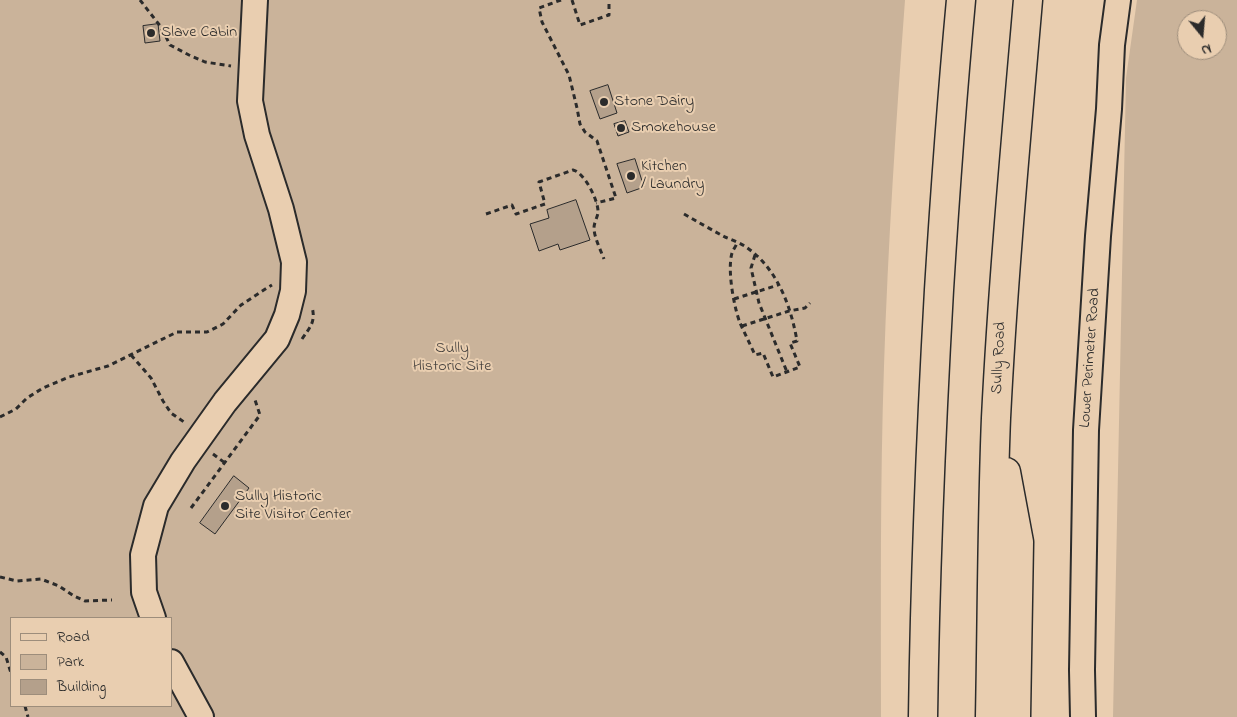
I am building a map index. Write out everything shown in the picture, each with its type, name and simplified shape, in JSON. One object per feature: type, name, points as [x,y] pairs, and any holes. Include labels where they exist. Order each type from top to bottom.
[{"type":"highway","points":[[923,717],[929,488],[935,369],[948,157],[961,0]]},
{"type":"highway","name":"Sully Road","points":[[990,717],[996,418],[1028,0]]},
{"type":"highway","points":[[996,418],[1019,542],[1016,717]]},
{"type":"highway","points":[[919,717],[923,690]]},
{"type":"lane","points":[[153,617],[144,592],[143,555],[156,506],[182,461],[225,402],[277,339],[287,315],[293,291],[294,262],[281,210],[257,135],[250,101],[255,0]]},
{"type":"lane","name":"Lower Perimeter Road","points":[[1083,717],[1082,641],[1086,430],[1112,45],[1118,0]]},
{"type":"lane","points":[[172,664],[201,717]]},
{"type":"path","points":[[140,0],[161,27],[170,45],[205,62],[223,66],[252,68]]},
{"type":"path","points":[[561,0],[539,8],[542,22],[569,75],[580,124],[585,132],[597,141],[616,198],[596,203]]},
{"type":"path","points":[[572,0],[580,26],[609,15],[609,0]]},
{"type":"path","points":[[486,214],[512,205],[516,214],[545,204],[539,182],[576,170],[583,176],[596,203],[598,213],[594,230],[604,259]]},
{"type":"path","points":[[684,214],[738,243],[763,262],[784,294],[795,327],[797,341],[790,343],[800,367],[773,377],[763,353],[755,355],[742,326],[731,282],[730,264],[732,253],[738,243]]},
{"type":"path","points":[[755,255],[750,268],[759,303],[787,372]]},
{"type":"path","points":[[0,417],[16,409],[27,398],[43,388],[69,377],[108,366],[177,332],[207,332],[223,324],[241,305],[266,288],[294,276]]},
{"type":"path","points":[[734,299],[778,285]]},
{"type":"path","points":[[742,326],[789,311],[806,308],[810,304]]},
{"type":"path","points":[[131,355],[151,378],[170,412],[181,420]]},
{"type":"path","points":[[0,577],[16,581],[41,579],[59,586],[85,601],[112,600]]},
{"type":"path","points":[[0,652],[6,657],[10,670]]},
{"type":"green space","name":"Sully Historic Site","points":[[0,0],[905,0],[884,366],[881,498],[881,717],[0,717]]},
{"type":"green space","points":[[1137,0],[1237,0],[1237,717],[1113,717],[1126,78]]},
{"type":"building","name":"Slave Cabin","points":[[158,24],[160,41],[145,43],[143,26]]},
{"type":"building","name":"Stone Dairy","points":[[608,85],[617,113],[600,119],[590,91]]},
{"type":"building","name":"Smokehouse","points":[[625,121],[629,132],[618,136],[614,124]]},
{"type":"building","name":"Kitchen / Laundry","points":[[635,159],[644,187],[627,193],[617,164]]},
{"type":"building","points":[[576,200],[590,240],[560,250],[558,244],[539,251],[530,224],[549,218],[547,210]]},
{"type":"building","name":"Sully Historic Site Visitor Center","points":[[234,476],[249,488],[215,534],[200,523]]},
{"type":"place","name":"Slave Cabin","points":[[151,33]]},
{"type":"place","name":"Stone Dairy","points":[[604,102]]},
{"type":"place","name":"Smokehouse","points":[[621,128]]},
{"type":"place","name":"Kitchen / Laundry","points":[[631,176]]},
{"type":"place","name":"Sully Historic Site Visitor Center","points":[[225,506]]}]
